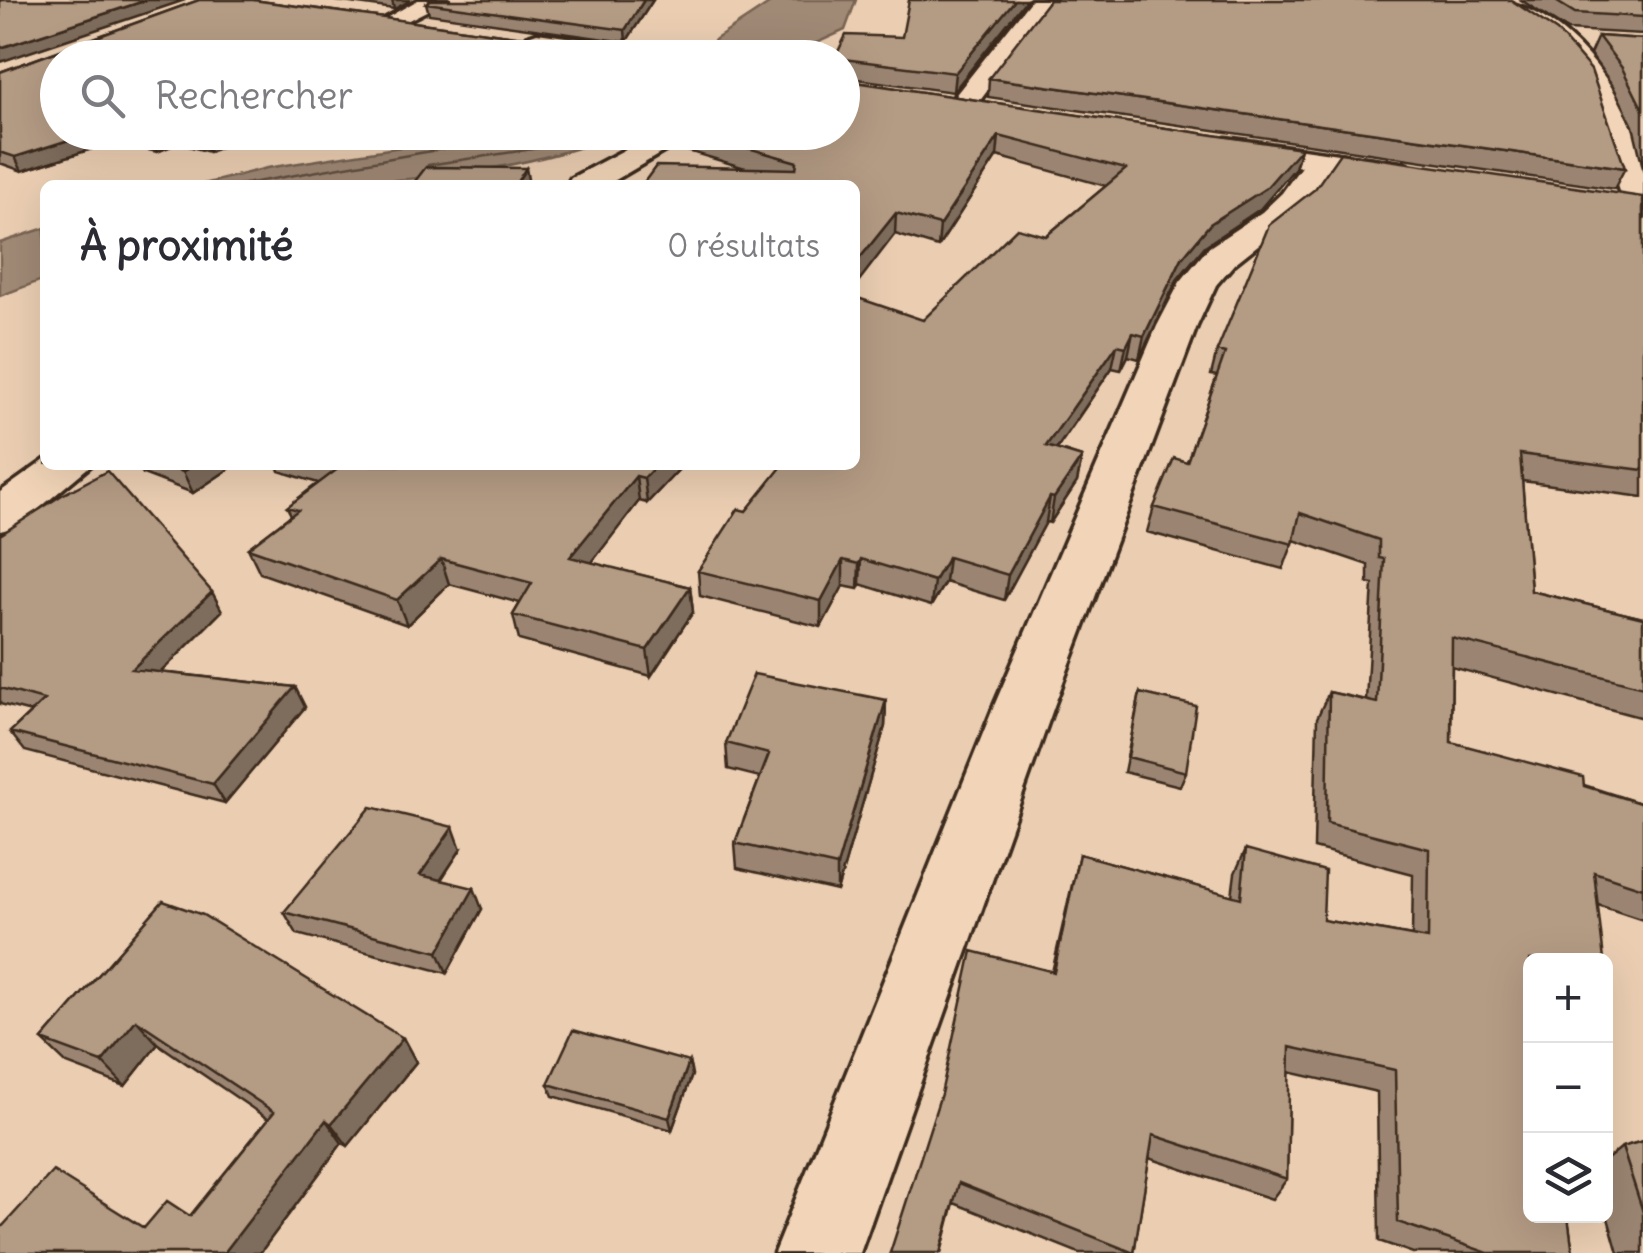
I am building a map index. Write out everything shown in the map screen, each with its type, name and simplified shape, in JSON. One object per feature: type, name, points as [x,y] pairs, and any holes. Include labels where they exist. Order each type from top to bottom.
[{"type":"main road","points":[[431,26],[384,20],[436,0]]},
{"type":"main road","points":[[960,108],[1043,0]]},
{"type":"main road","points":[[1498,0],[1562,41],[1599,86],[1642,207],[1604,202]]},
{"type":"main road","points":[[507,36],[535,40]]},
{"type":"main road","points":[[1562,41],[1594,42]]},
{"type":"main road","points":[[1599,86],[1628,89]]},
{"type":"main road","points":[[921,101],[998,114]]},
{"type":"main road","points":[[1188,142],[1434,178]]},
{"type":"main road","points":[[592,180],[648,150]]},
{"type":"main road","points":[[817,1253],[1024,706],[1177,326],[1210,269],[1294,200],[1322,162]]},
{"type":"main road","points":[[0,516],[61,470]]},
{"type":"water","points":[[775,0],[856,0],[845,30],[823,40],[716,39]]},
{"type":"water","points":[[382,150],[570,150],[519,163],[413,178],[220,180],[267,168]]},
{"type":"water","points":[[40,230],[40,281],[0,296],[0,243]]},
{"type":"building","points":[[0,0],[147,0],[0,48]]},
{"type":"building","points":[[199,0],[253,0],[545,40],[88,40]]},
{"type":"building","points":[[644,0],[625,30],[426,3]]},
{"type":"building","points":[[909,0],[1015,0],[955,73],[860,61],[860,40],[844,40],[846,35],[902,37]]},
{"type":"building","points":[[1049,0],[1511,0],[1557,31],[1591,70],[1625,168],[989,78]]},
{"type":"building","points":[[1554,0],[1643,0],[1643,17],[1575,13]]},
{"type":"building","points":[[1598,36],[1643,39],[1643,110],[1622,68]]},
{"type":"building","points":[[40,58],[40,149],[15,157],[0,152],[0,72]]},
{"type":"building","points":[[860,83],[1301,148],[1266,188],[1210,224],[1182,258],[1144,336],[1133,333],[1126,347],[1117,345],[1046,446],[1082,457],[1054,498],[1050,497],[1008,575],[948,557],[934,581],[861,559],[859,564],[843,560],[821,601],[698,571],[738,509],[746,511],[779,470],[860,470],[860,299],[923,320],[1017,228],[1046,236],[1126,169],[999,136],[940,225],[896,213],[860,258],[860,180],[646,180],[656,166],[796,169],[797,162],[755,150],[860,150]]},
{"type":"building","points":[[1340,153],[1643,197],[1643,470],[1520,454],[1531,591],[1643,618],[1643,687],[1452,638],[1451,742],[1583,777],[1584,786],[1643,804],[1643,888],[1594,872],[1603,953],[1523,953],[1523,1223],[1569,1223],[1573,1253],[1488,1253],[1398,1222],[1395,1070],[1290,1047],[1287,1179],[1153,1135],[1134,1253],[959,1183],[940,1253],[890,1253],[941,1094],[972,951],[1054,972],[1079,854],[1241,898],[1246,849],[1325,871],[1323,920],[1428,939],[1429,849],[1327,823],[1329,692],[1377,703],[1384,559],[1379,558],[1379,540],[1300,513],[1293,544],[1154,507],[1174,458],[1187,462],[1225,353],[1217,351],[1269,225],[1315,189]]},
{"type":"building","points":[[426,167],[526,168],[518,180],[416,180]]},
{"type":"building","points":[[336,470],[651,470],[644,478],[636,476],[570,557],[690,587],[647,650],[513,615],[532,583],[441,559],[397,600],[248,548],[298,510],[287,507]]},
{"type":"building","points":[[107,471],[212,592],[132,669],[295,687],[213,784],[10,732],[44,700],[0,688],[0,535]]},
{"type":"building","points":[[754,674],[886,700],[837,866],[735,843],[769,754],[726,743]]},
{"type":"building","points":[[1140,693],[1196,706],[1186,772],[1128,757]]},
{"type":"building","points":[[371,807],[453,827],[420,875],[474,888],[438,952],[284,912]]},
{"type":"building","points":[[163,901],[203,915],[403,1038],[331,1124],[326,1120],[224,1253],[0,1253],[0,1229],[53,1171],[144,1228],[167,1201],[190,1216],[274,1112],[136,1020],[102,1062],[42,1040]]},
{"type":"building","points":[[573,1030],[689,1062],[669,1118],[548,1084]]},
{"type":"building","points":[[1643,1141],[1643,1212],[1622,1147]]}]
